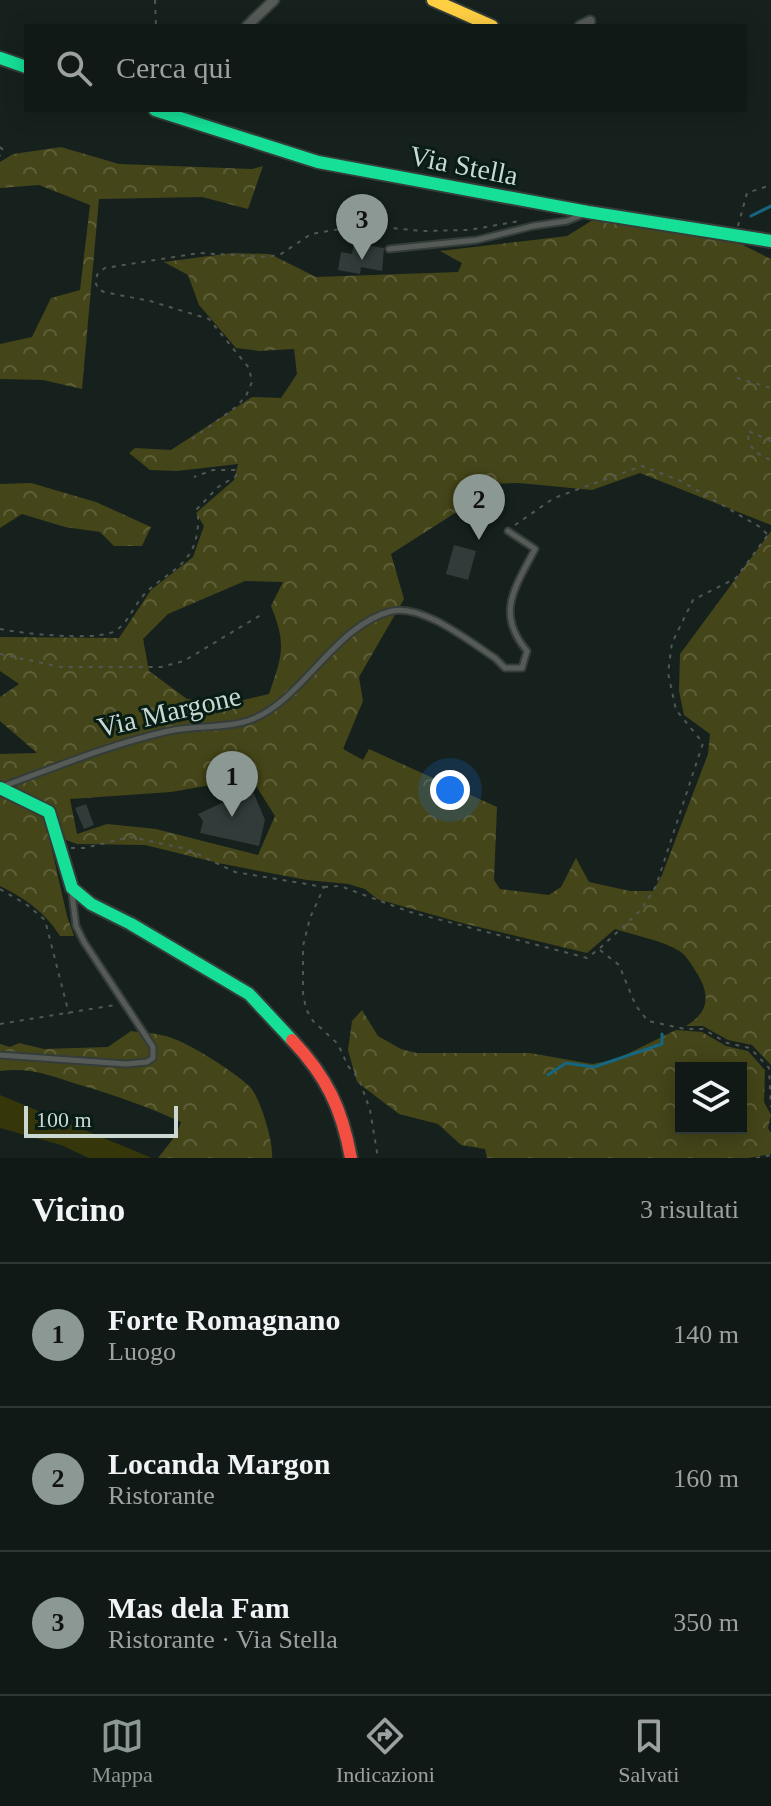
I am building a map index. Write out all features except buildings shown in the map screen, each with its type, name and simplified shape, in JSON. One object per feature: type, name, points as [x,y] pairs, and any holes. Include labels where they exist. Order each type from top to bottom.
[{"type":"main road","points":[[433,0],[487,24]]},
{"type":"main road","points":[[0,58],[24,66]]},
{"type":"main road","name":"Via Stella","points":[[161,112],[318,162],[588,212],[771,241]]},
{"type":"main road","name":"Via Margone","points":[[0,787],[49,812],[72,888]]},
{"type":"main road","points":[[72,888],[91,904],[131,924],[249,994],[309,1058],[332,1092],[345,1124],[351,1158]]},
{"type":"street","points":[[249,24],[274,0]]},
{"type":"lane","points":[[389,249],[477,240],[567,221],[588,212]]},
{"type":"lane","name":"Via Margone","points":[[0,787],[128,741],[173,730],[252,719],[280,703],[334,647],[361,626],[393,611],[424,614],[495,658],[505,668],[522,668],[527,651],[515,637],[508,610],[512,593],[535,549],[508,531]]},
{"type":"lane","name":"Via Margone","points":[[0,1055],[126,1064],[147,1062],[153,1058],[153,1047],[76,926],[72,888]]},
{"type":"path","points":[[155,0],[156,24]]},
{"type":"path","points":[[0,147],[3,150],[0,156]]},
{"type":"path","points":[[737,235],[741,207],[747,193],[771,185]]},
{"type":"path","points":[[192,439],[246,396],[252,382],[249,368],[209,319],[98,289],[95,281],[98,273],[105,268],[187,254],[268,257],[281,254],[311,234],[340,229],[371,226],[422,231],[469,230],[517,220],[533,226]]},
{"type":"path","points":[[737,378],[771,388]]},
{"type":"path","points":[[771,441],[748,431],[747,441],[758,455],[771,460]]},
{"type":"path","points":[[60,848],[85,848],[130,837],[187,849],[235,872],[324,887],[340,886],[410,912],[587,958],[642,909],[656,886],[703,743],[676,710],[668,673],[672,643],[693,600],[736,578],[769,536],[760,527],[681,481],[642,466],[554,498],[508,531]]},
{"type":"path","points":[[0,629],[25,634],[106,635],[119,630],[153,585],[190,555],[197,532],[197,509],[218,487],[236,476],[237,470],[213,470],[194,477]]},
{"type":"path","points":[[0,654],[61,667],[161,667],[184,661],[264,613]]},
{"type":"path","points":[[324,887],[310,918],[303,946],[306,1009],[313,1021],[338,1044],[348,1066],[359,1079],[370,1110],[378,1158]]},
{"type":"path","points":[[0,889],[45,920],[69,1014]]},
{"type":"path","points":[[599,949],[619,965],[636,1006],[648,1021],[685,1029],[703,1029],[727,1043],[750,1048],[769,1068],[771,1107]]},
{"type":"path","points":[[0,1024],[124,1004]]},
{"type":"path","points":[[756,1158],[771,1155]]},
{"type":"shaded area","points":[[0,1095],[152,1158],[89,1158],[61,1145],[0,1128]]},
{"type":"green space","points":[[61,147],[119,164],[252,169],[263,166],[248,209],[202,197],[99,199],[82,389],[43,380],[0,379],[0,344],[32,337],[51,298],[80,290],[90,205],[39,185],[0,188],[0,162],[13,154]]},
{"type":"green space","points":[[596,218],[735,241],[771,259],[771,525],[640,473],[592,490],[519,483],[460,485],[466,506],[391,554],[404,599],[359,677],[363,701],[343,749],[363,760],[369,749],[497,807],[494,880],[500,889],[549,895],[561,887],[576,858],[589,882],[630,891],[653,891],[708,754],[710,734],[684,715],[679,691],[680,654],[771,531],[771,1065],[752,1045],[728,1040],[703,1026],[686,1026],[701,1013],[705,992],[686,957],[666,944],[615,929],[587,953],[377,899],[365,889],[348,884],[307,880],[218,863],[145,845],[77,844],[66,840],[53,807],[0,782],[0,754],[37,753],[0,721],[0,697],[19,684],[0,671],[0,637],[119,638],[151,590],[193,557],[204,526],[196,513],[234,480],[238,464],[177,471],[150,470],[129,453],[135,448],[171,450],[252,397],[281,398],[297,374],[294,349],[259,351],[236,348],[199,305],[188,275],[164,262],[232,253],[270,254],[316,277],[458,272],[462,263],[440,251],[567,236]],"holes":[[[245,581],[283,582],[271,606],[281,650],[269,694],[227,704],[187,699],[149,671],[143,639],[168,614]],[[251,778],[275,816],[258,855],[156,829],[107,824],[77,834],[70,799],[171,792]]]},
{"type":"green space","points":[[31,483],[96,502],[151,527],[142,546],[114,546],[100,532],[65,527],[22,514],[0,528],[0,484]]},
{"type":"green space","points":[[0,794],[45,819],[74,936],[60,936],[34,907],[0,886]]},
{"type":"green space","points":[[362,1010],[378,1036],[401,1049],[416,1053],[530,1053],[592,1064],[615,1060],[676,1030],[702,1032],[726,1046],[748,1051],[765,1070],[764,1102],[771,1115],[768,1128],[771,1133],[771,1154],[748,1158],[487,1158],[485,1149],[461,1145],[438,1124],[399,1114],[357,1082],[348,1050],[352,1021]]},
{"type":"green space","points":[[131,1031],[178,1040],[250,1087],[266,1121],[272,1158],[158,1158],[176,1135],[181,1122],[50,1076],[22,1070],[0,1071],[0,1044],[10,1047],[19,1043],[44,1049],[108,1047]]},
{"type":"waterway","points":[[751,216],[771,206]]},
{"type":"waterway","points":[[548,1075],[566,1063],[594,1067],[662,1044],[662,1034]]},
{"type":"traffic: fast","points":[[0,58],[24,66]]},
{"type":"traffic: fast","points":[[161,112],[318,162],[588,212],[771,241]]},
{"type":"traffic: fast","points":[[0,788],[49,812],[72,888],[91,904],[131,924],[249,994],[292,1040]]},
{"type":"traffic: slow","points":[[433,0],[487,24]]},
{"type":"traffic: jam","points":[[292,1040],[315,1067],[331,1094],[343,1124],[351,1158]]},
{"type":"place","name":"Mas dela Fam","points":[[362,260]]},
{"type":"place","name":"Locanda Margon","points":[[479,540]]},
{"type":"place","name":"Forte Romagnano","points":[[232,817]]}]
